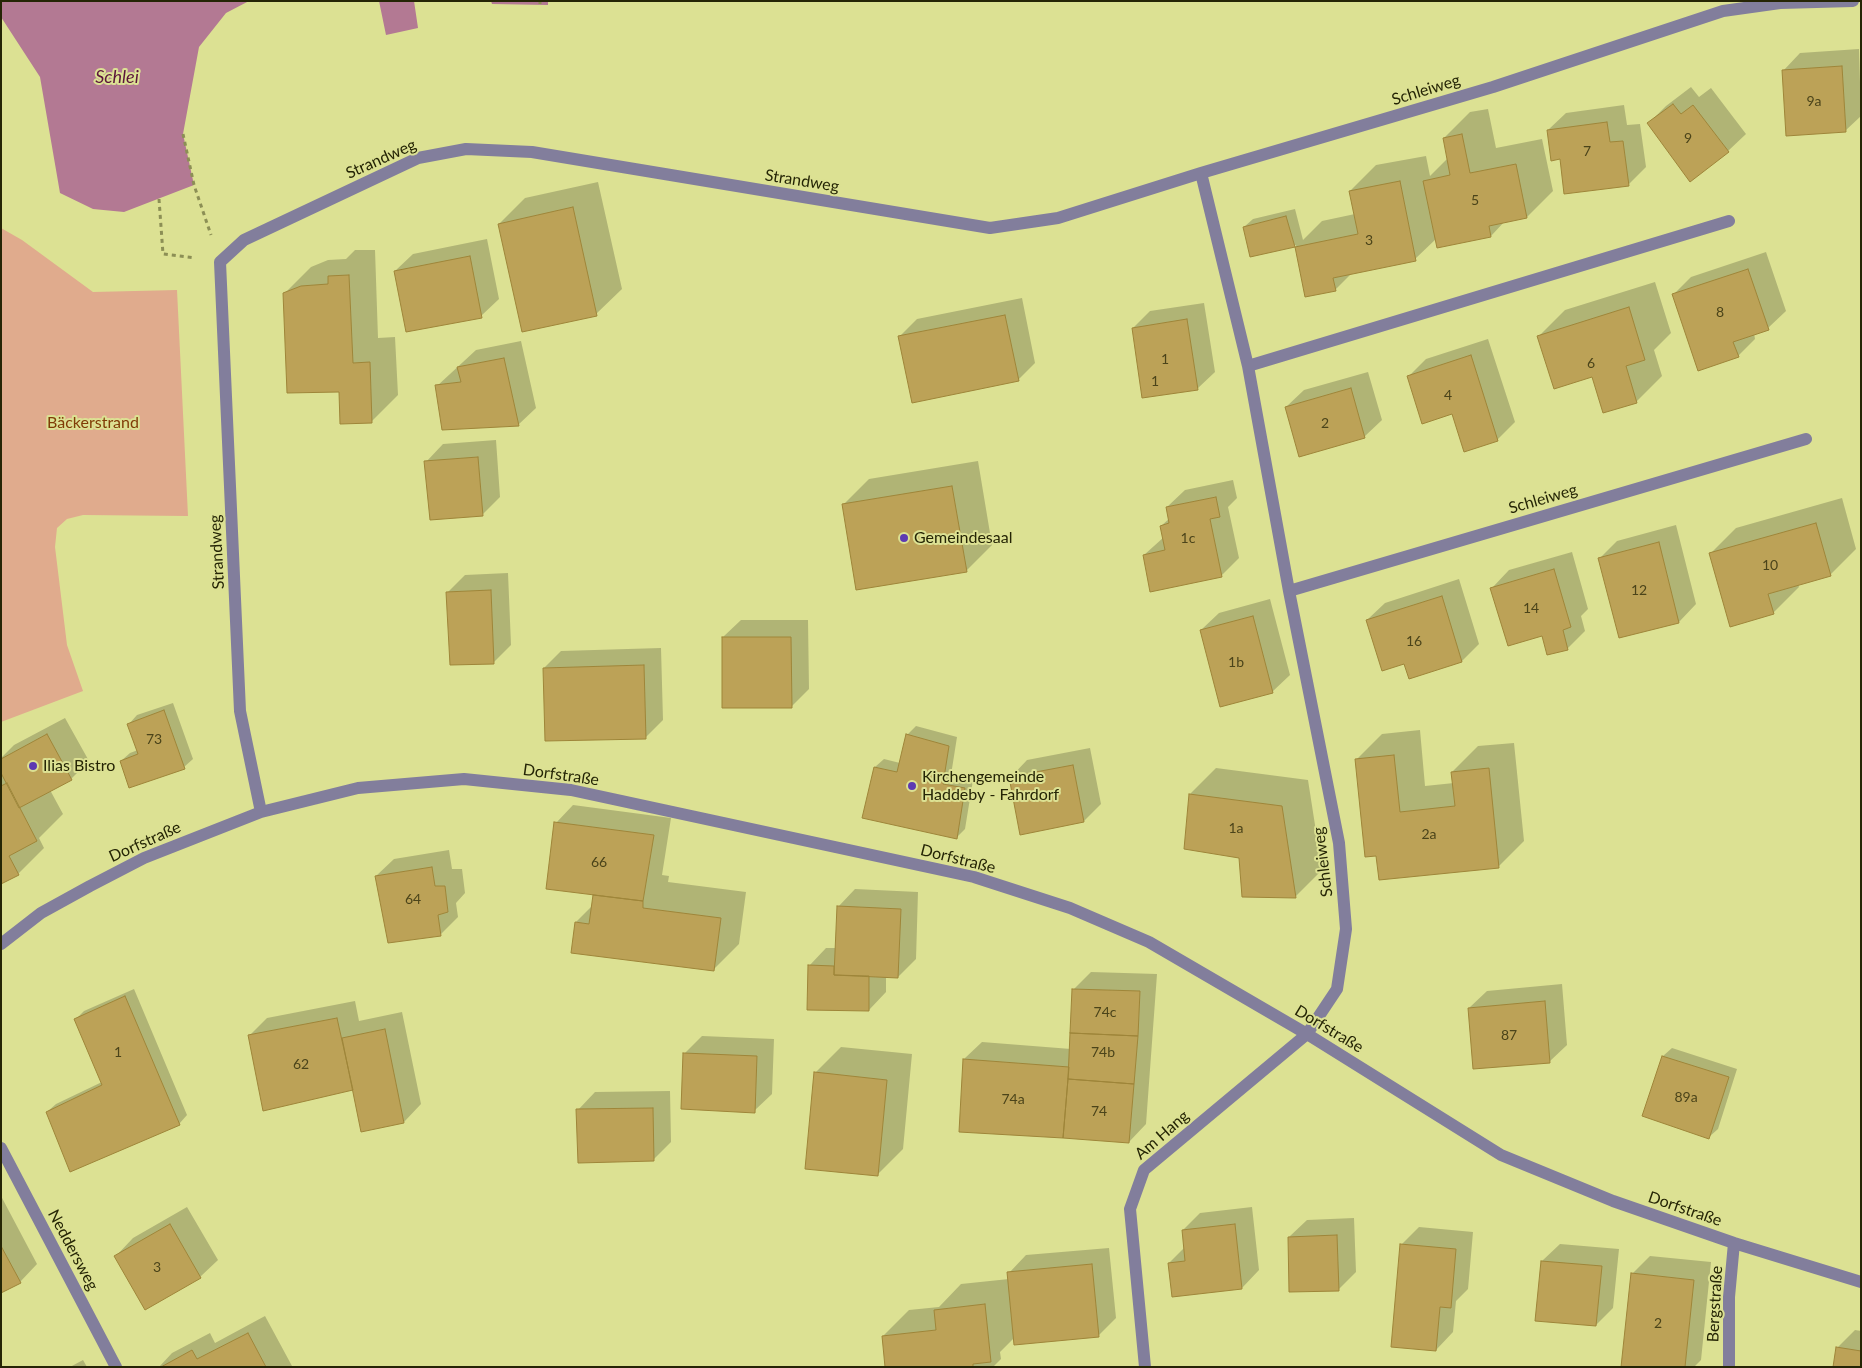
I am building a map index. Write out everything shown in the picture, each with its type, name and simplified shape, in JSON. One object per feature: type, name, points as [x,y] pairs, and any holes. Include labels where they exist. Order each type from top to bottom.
[{"type":"street","name":"Schleiweg","points":[[1307,1034],[1336,989],[1346,929],[1340,843],[1289,591],[1248,366],[1201,173],[1493,87],[1723,11],[1780,2],[1853,1]]},
{"type":"street","name":"Strandweg","points":[[261,812],[240,711],[220,262],[244,240],[418,158],[466,149],[532,152],[990,228],[1058,218],[1201,173]]},
{"type":"street","points":[[1248,366],[1729,221]]},
{"type":"street","name":"Schleiweg","points":[[1289,591],[1806,439]]},
{"type":"street","name":"Dorfstraße","points":[[1,944],[41,913],[128,866],[261,812],[358,788],[464,779],[571,790],[974,877],[1061,906],[1149,942],[1307,1034],[1501,1155],[1613,1201],[1734,1243],[1861,1282]]},
{"type":"street","name":"Am Hang","points":[[1145,1367],[1130,1209],[1144,1170],[1307,1034]]},
{"type":"street","name":"Neddersweg","points":[[1,1148],[116,1367]]},
{"type":"street","name":"Bergstraße","points":[[1728,1367],[1729,1297],[1734,1243]]},
{"type":"path","points":[[159,199],[163,254],[220,262],[194,185],[183,134]]},
{"type":"green space","name":"Bäckerstrand","points":[[1,228],[22,240],[93,292],[177,290],[188,516],[83,515],[67,519],[57,528],[55,547],[67,645],[83,691],[1,722]]},
{"type":"water","name":"Schlei","points":[[1,1],[249,1],[226,13],[199,47],[183,134],[194,185],[124,212],[93,209],[60,193],[40,77],[1,17]]},
{"type":"water","points":[[379,1],[414,1],[418,28],[386,35]]},
{"type":"water","points":[[491,1],[548,1],[548,5],[492,4]]},
{"type":"building","points":[[1842,66],[1846,132],[1786,136],[1782,70]]},
{"type":"building","points":[[1673,104],[1681,114],[1693,105],[1729,152],[1690,182],[1647,123]]},
{"type":"building","points":[[1607,122],[1610,142],[1623,141],[1629,186],[1564,194],[1560,159],[1551,161],[1547,130]]},
{"type":"building","points":[[1462,134],[1470,173],[1516,164],[1527,218],[1489,226],[1491,237],[1437,248],[1423,181],[1450,175],[1443,138]]},
{"type":"building","points":[[1400,181],[1416,261],[1333,278],[1336,291],[1305,297],[1295,247],[1358,234],[1349,191]]},
{"type":"building","points":[[573,207],[597,316],[522,332],[498,224]]},
{"type":"building","points":[[1286,216],[1295,247],[1250,257],[1243,227]]},
{"type":"building","points":[[470,256],[482,318],[406,332],[394,271]]},
{"type":"building","points":[[1748,269],[1769,330],[1733,342],[1739,357],[1698,371],[1672,294]]},
{"type":"building","points":[[349,275],[353,363],[370,362],[372,423],[340,424],[339,392],[287,393],[283,293],[301,286],[328,284],[328,276]]},
{"type":"building","points":[[1629,307],[1645,360],[1626,366],[1637,403],[1603,413],[1592,377],[1554,389],[1537,336]]},
{"type":"building","points":[[1005,315],[1019,381],[912,403],[898,336]]},
{"type":"building","points":[[1187,319],[1198,390],[1142,398],[1132,328]]},
{"type":"building","points":[[1471,355],[1498,441],[1464,452],[1452,414],[1422,424],[1407,376]]},
{"type":"building","points":[[504,358],[519,426],[442,430],[435,385],[461,382],[457,367]]},
{"type":"building","points":[[1351,388],[1365,438],[1299,457],[1285,407]]},
{"type":"building","points":[[478,457],[483,516],[430,520],[424,461]]},
{"type":"building","name":"Gemeindesaal","points":[[952,486],[967,572],[856,590],[842,504]]},
{"type":"building","points":[[1216,497],[1220,517],[1210,519],[1222,577],[1150,592],[1143,555],[1165,550],[1160,526],[1169,523],[1166,507]]},
{"type":"building","points":[[1816,523],[1831,576],[1768,594],[1774,614],[1730,627],[1709,553]]},
{"type":"building","points":[[1659,542],[1679,623],[1619,638],[1598,558]]},
{"type":"building","points":[[1554,569],[1571,627],[1563,630],[1568,650],[1547,655],[1542,636],[1508,646],[1490,588]]},
{"type":"building","points":[[491,590],[494,664],[450,665],[446,592]]},
{"type":"building","points":[[1442,596],[1462,662],[1409,679],[1404,664],[1382,671],[1366,620]]},
{"type":"building","points":[[1253,616],[1273,693],[1220,707],[1200,630]]},
{"type":"building","points":[[722,637],[791,637],[792,708],[722,708]]},
{"type":"building","points":[[644,665],[646,739],[545,741],[543,668]]},
{"type":"building","points":[[164,710],[185,769],[129,788],[120,761],[138,754],[127,724]]},
{"type":"building","name":"Ilias Bistro","points":[[47,734],[72,780],[19,808],[1,773],[1,759]]},
{"type":"building","name":"Kirchengemeinde Haddeby - Fahrdorf","points":[[906,734],[949,746],[943,784],[965,788],[957,839],[862,818],[874,767],[897,772]]},
{"type":"building","points":[[1394,755],[1400,812],[1455,806],[1451,772],[1489,768],[1499,868],[1379,880],[1376,856],[1365,857],[1355,759]]},
{"type":"building","points":[[1073,765],[1084,822],[1020,835],[1009,777]]},
{"type":"building","points":[[7,783],[37,841],[9,856],[19,875],[1,884],[1,786]]},
{"type":"building","points":[[1189,794],[1282,806],[1296,898],[1242,897],[1239,858],[1184,849]]},
{"type":"building","points":[[554,822],[654,835],[643,901],[546,889]]},
{"type":"building","points":[[432,867],[435,886],[445,886],[448,912],[438,915],[441,936],[388,943],[375,876]]},
{"type":"building","points":[[593,895],[643,901],[643,908],[721,918],[714,971],[571,953],[575,922],[589,924]]},
{"type":"building","points":[[837,906],[901,909],[898,978],[834,975]]},
{"type":"building","points":[[808,965],[834,966],[834,975],[869,976],[869,1011],[807,1010]]},
{"type":"building","points":[[1072,989],[1140,991],[1138,1036],[1070,1033]]},
{"type":"building","points":[[125,996],[180,1125],[70,1172],[46,1112],[102,1085],[74,1019]]},
{"type":"building","points":[[1545,1001],[1550,1063],[1473,1069],[1468,1008]]},
{"type":"building","points":[[337,1018],[353,1090],[263,1111],[248,1035]]},
{"type":"building","points":[[385,1029],[404,1123],[361,1132],[342,1038]]},
{"type":"building","points":[[1070,1033],[1138,1036],[1134,1084],[1068,1079]]},
{"type":"building","points":[[683,1053],[757,1056],[755,1113],[681,1109]]},
{"type":"building","points":[[1662,1056],[1729,1077],[1709,1139],[1642,1116]]},
{"type":"building","points":[[963,1059],[1069,1067],[1063,1138],[959,1132]]},
{"type":"building","points":[[814,1072],[887,1080],[878,1176],[805,1169]]},
{"type":"building","points":[[1068,1079],[1134,1084],[1129,1143],[1063,1138]]},
{"type":"building","points":[[653,1108],[654,1161],[578,1163],[576,1109]]},
{"type":"building","points":[[170,1224],[201,1278],[145,1310],[114,1256]]},
{"type":"building","points":[[1235,1224],[1242,1289],[1172,1297],[1168,1263],[1185,1261],[1182,1230]]},
{"type":"building","points":[[1337,1235],[1339,1291],[1289,1292],[1288,1237]]},
{"type":"building","points":[[1400,1244],[1456,1249],[1451,1308],[1440,1307],[1436,1351],[1391,1347]]},
{"type":"building","points":[[1,1246],[21,1283],[1,1293]]},
{"type":"building","points":[[1541,1261],[1602,1266],[1596,1326],[1535,1321]]},
{"type":"building","points":[[1092,1264],[1099,1337],[1014,1345],[1007,1272]]},
{"type":"building","points":[[1631,1273],[1694,1280],[1685,1367],[1621,1367]]},
{"type":"building","points":[[985,1304],[991,1362],[973,1364],[973,1367],[885,1367],[882,1336],[936,1330],[934,1310]]},
{"type":"building","points":[[248,1333],[266,1367],[161,1367],[192,1350],[197,1359]]},
{"type":"building","points":[[1836,1347],[1861,1351],[1861,1367],[1833,1367]]},
{"type":"place","name":"Gemeindesaal","points":[[904,538]]},
{"type":"place","name":"Ilias Bistro","points":[[33,766]]},
{"type":"place","name":"Kirchengemeinde Haddeby - Fahrdorf","points":[[912,786]]}]
